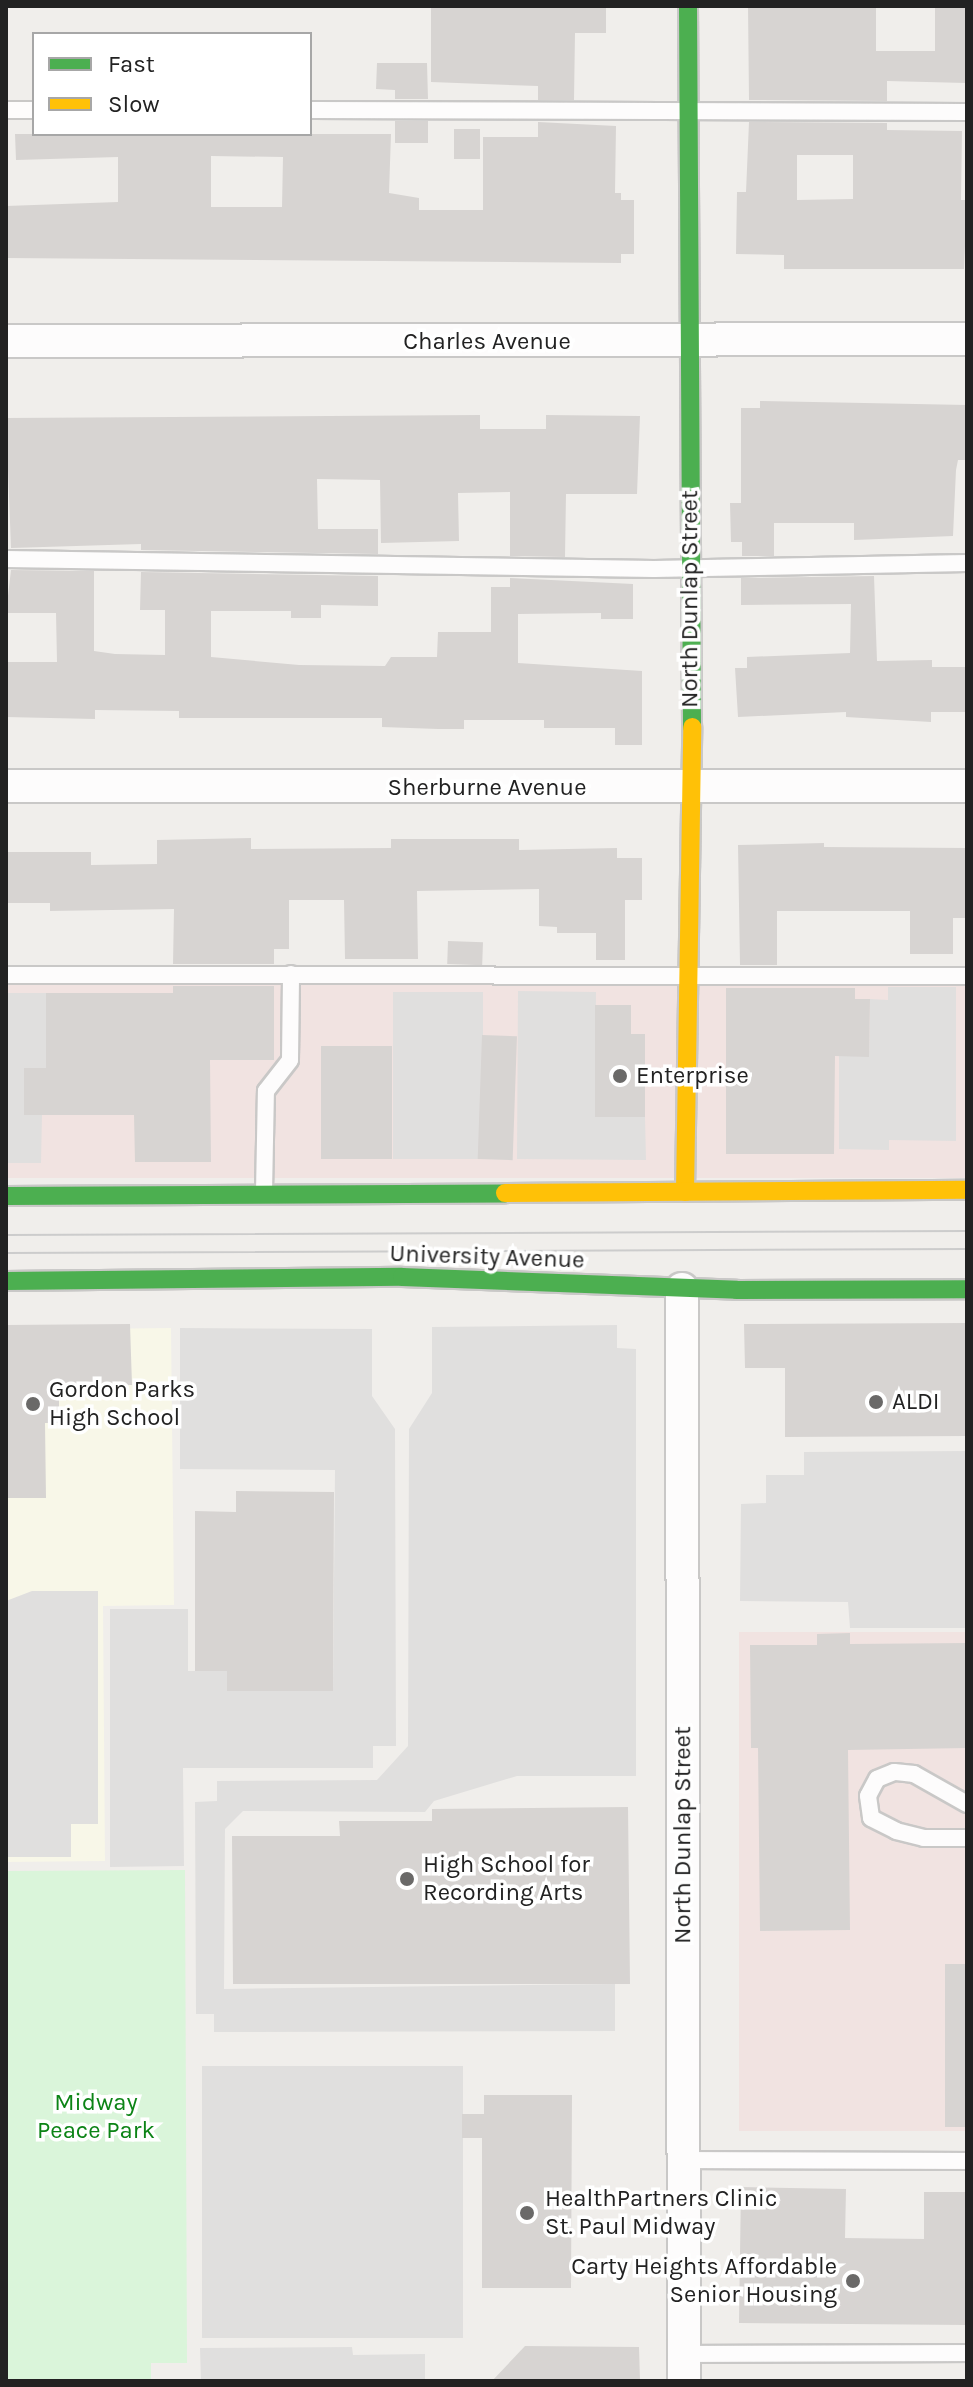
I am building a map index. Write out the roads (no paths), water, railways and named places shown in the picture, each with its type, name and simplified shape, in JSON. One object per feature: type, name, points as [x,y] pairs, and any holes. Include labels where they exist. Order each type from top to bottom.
[{"type":"main road","name":"North Dunlap Street","points":[[685,1192],[686,974],[692,788],[687,565],[692,342],[688,6]]},
{"type":"main road","points":[[6,1196],[967,1190]]},
{"type":"main road","name":"University Avenue","points":[[6,1281],[402,1277],[682,1289],[967,1289]]},
{"type":"street","name":"Charles Avenue","points":[[6,341],[692,342],[967,339]]},
{"type":"street","name":"Sherburne Avenue","points":[[6,786],[967,786]]},
{"type":"street","name":"North Dunlap Street","points":[[682,1289],[684,2368]]},
{"type":"lane","points":[[6,110],[32,110]]},
{"type":"lane","points":[[312,110],[967,112]]},
{"type":"lane","points":[[6,559],[687,565],[967,563]]},
{"type":"lane","points":[[264,1195],[266,1091],[290,1060],[291,974]]},
{"type":"lane","points":[[6,975],[967,976]]},
{"type":"lane","points":[[967,1804],[914,1774],[894,1772],[877,1779],[868,1796],[871,1818],[896,1831],[924,1838],[967,1838]]},
{"type":"lane","points":[[682,2160],[967,2161]]},
{"type":"lane","points":[[684,2368],[967,2353]]},
{"type":"tram line","points":[[6,1235],[967,1231]]},
{"type":"tram line","points":[[6,1253],[967,1249]]},
{"type":"place","name":"Enterprise","points":[[620,1076]]},
{"type":"place","name":"ALDI","points":[[876,1402]]},
{"type":"place","name":"Gordon Parks High School","points":[[33,1404]]},
{"type":"place","name":"High School for Recording Arts","points":[[407,1879]]},
{"type":"place","name":"HealthPartners Clinic St. Paul Midway","points":[[527,2213]]},
{"type":"place","name":"Carty Heights Affordable Senior Housing","points":[[853,2281]]},
{"type":"park label","name":"Midway Peace Park","points":[[96,2117]]}]
